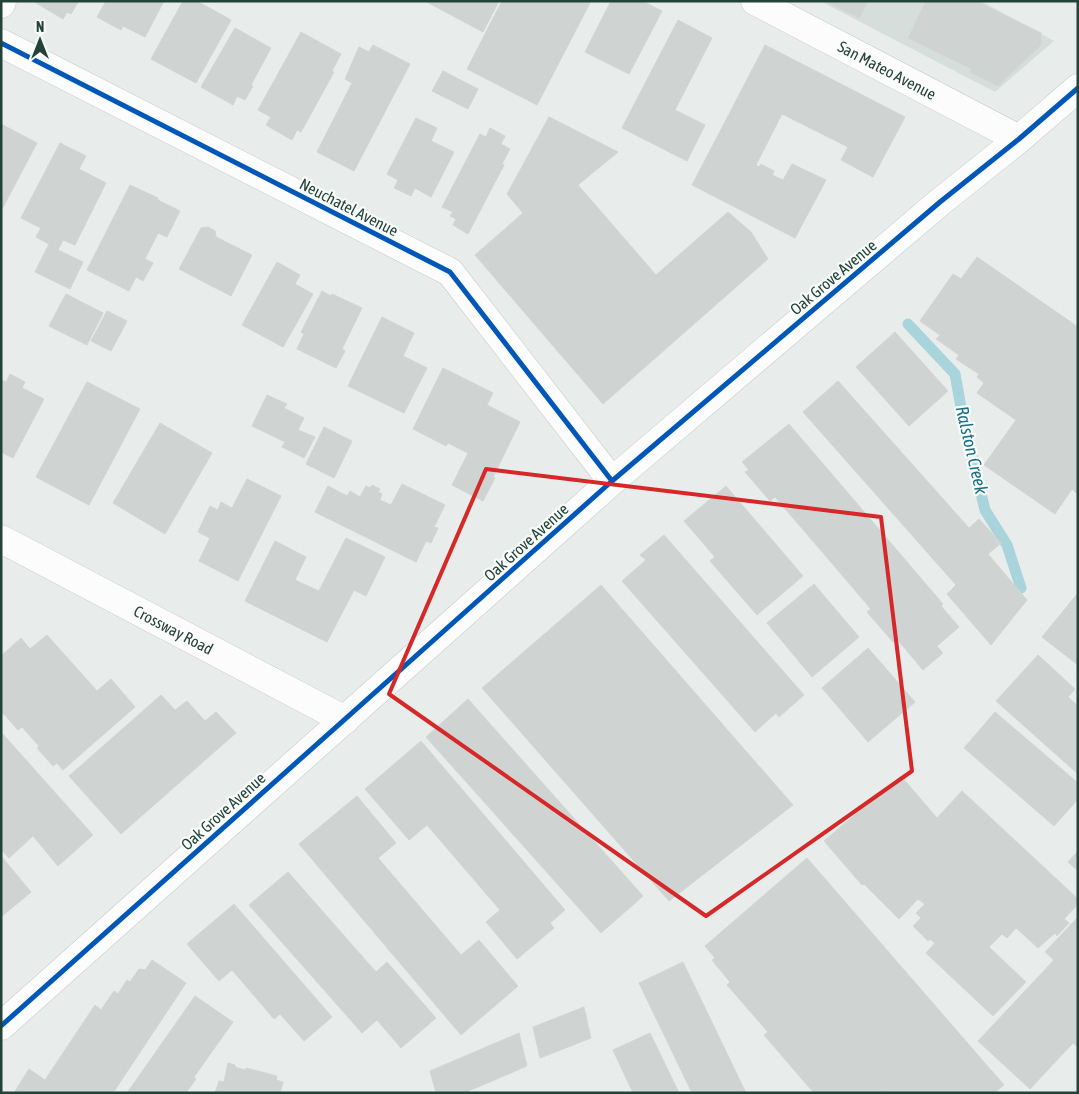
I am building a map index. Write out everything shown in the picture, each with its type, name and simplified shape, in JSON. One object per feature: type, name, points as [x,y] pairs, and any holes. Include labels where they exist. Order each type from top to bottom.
[{"type":"street","name":"San Mateo Avenue","points":[[754,1],[1019,139]]},
{"type":"street","name":"Neuchatel Avenue","points":[[1,43],[450,272],[612,481]]},
{"type":"street","name":"Oak Grove Avenue","points":[[1,1026],[612,481],[940,202],[1019,139],[1078,88]]},
{"type":"street","name":"Crossway Road","points":[[1,539],[345,720]]},
{"type":"highlighted area","points":[[486,469],[881,517],[912,771],[706,916],[389,694]]},
{"type":"shaded area","points":[[820,1],[981,1],[1054,41],[995,92]]},
{"type":"building","points":[[33,1],[79,1],[71,14],[67,12],[63,19]]},
{"type":"building","points":[[106,1],[164,1],[145,37],[123,26],[121,30],[97,17]]},
{"type":"building","points":[[183,1],[197,1],[231,20],[196,83],[151,59]]},
{"type":"building","points":[[425,1],[499,1],[483,32]]},
{"type":"building","points":[[502,1],[591,1],[537,105],[467,69]]},
{"type":"building","points":[[611,1],[642,1],[662,11],[629,74],[585,52]]},
{"type":"building","points":[[826,1],[868,1],[859,18]]},
{"type":"building","points":[[926,1],[976,1],[1041,33],[1041,45],[998,86],[970,72],[972,69],[908,38]]},
{"type":"building","points":[[678,20],[712,38],[675,110],[705,125],[687,161],[622,128]]},
{"type":"building","points":[[235,28],[271,48],[245,100],[237,96],[233,105],[201,87]]},
{"type":"building","points":[[301,32],[341,54],[332,71],[334,72],[301,132],[297,130],[292,140],[266,125],[271,117],[258,110]]},
{"type":"building","points":[[373,45],[410,64],[354,171],[317,152],[352,83],[345,79],[359,47],[369,52]]},
{"type":"building","points":[[765,45],[905,117],[873,177],[841,160],[848,147],[782,114],[756,165],[759,167],[761,164],[774,171],[772,175],[783,180],[792,164],[826,180],[795,238],[692,185]]},
{"type":"building","points":[[443,71],[478,89],[468,109],[432,91]]},
{"type":"building","points":[[549,117],[618,152],[578,185],[656,275],[728,212],[751,232],[768,259],[603,404],[475,255],[523,213],[507,194]]},
{"type":"building","points":[[416,118],[437,128],[431,141],[454,152],[431,197],[415,188],[411,196],[394,188],[398,180],[387,174]]},
{"type":"building","points":[[1,124],[37,143],[1,211]]},
{"type":"building","points":[[490,128],[505,136],[501,144],[510,149],[502,164],[504,165],[468,234],[453,225],[456,219],[450,216],[453,212],[442,207],[480,134],[486,137]]},
{"type":"building","points":[[60,143],[86,156],[79,169],[106,183],[75,245],[63,240],[58,250],[83,262],[70,289],[35,272],[49,244],[36,237],[41,228],[21,218]]},
{"type":"building","points":[[130,185],[180,211],[167,237],[158,233],[145,259],[153,263],[143,281],[136,277],[129,291],[87,270]]},
{"type":"building","points":[[208,227],[215,231],[216,237],[252,255],[231,296],[179,269],[201,228]]},
{"type":"building","points":[[977,257],[1078,327],[1078,491],[1076,493],[1072,489],[1055,514],[984,465],[1016,420],[977,393],[984,383],[977,377],[979,374],[956,359],[959,355],[936,339],[940,335],[920,321],[953,274],[961,279]]},
{"type":"building","points":[[277,262],[300,275],[295,284],[313,294],[283,347],[242,325]]},
{"type":"building","points":[[322,291],[362,308],[342,349],[345,351],[336,368],[297,349],[304,334],[301,332]]},
{"type":"building","points":[[66,294],[103,313],[87,345],[49,326]]},
{"type":"building","points":[[107,311],[127,321],[111,351],[91,341]]},
{"type":"building","points":[[382,317],[414,333],[403,356],[427,368],[404,413],[348,386]]},
{"type":"building","points":[[895,332],[948,391],[909,426],[856,367]]},
{"type":"building","points":[[443,368],[493,393],[487,405],[520,422],[483,501],[452,485],[468,453],[448,443],[446,446],[413,429]]},
{"type":"building","points":[[10,374],[25,382],[22,388],[44,399],[13,458],[1,452],[1,380],[6,382]]},
{"type":"building","points":[[838,381],[969,528],[979,519],[1001,543],[988,554],[1027,600],[991,645],[947,594],[956,585],[803,412]]},
{"type":"building","points":[[87,382],[140,409],[89,505],[36,477]]},
{"type":"building","points":[[267,395],[287,404],[284,408],[304,418],[298,430],[315,437],[304,458],[282,447],[285,442],[252,426]]},
{"type":"building","points":[[160,423],[212,453],[165,534],[113,503]]},
{"type":"building","points":[[789,424],[943,604],[941,606],[959,627],[937,646],[943,653],[923,670],[897,639],[893,642],[867,612],[871,609],[775,497],[770,501],[745,472],[749,470],[742,462]]},
{"type":"building","points":[[324,427],[352,441],[334,478],[306,464]]},
{"type":"building","points":[[247,479],[281,496],[238,581],[199,561],[210,538],[198,532],[210,506],[218,510],[221,502],[232,508]]},
{"type":"building","points":[[402,484],[445,505],[434,527],[438,528],[431,543],[426,541],[416,562],[315,512],[328,486],[347,496],[350,491],[360,497],[366,486],[370,488],[372,485],[380,489],[378,492],[382,494],[380,500],[391,505]]},
{"type":"building","points":[[726,486],[803,576],[757,615],[710,561],[715,557],[684,521]]},
{"type":"building","points":[[664,535],[804,695],[779,717],[776,713],[755,732],[622,581],[646,560],[640,555]]},
{"type":"building","points":[[346,538],[385,557],[366,596],[354,590],[327,642],[245,601],[275,541],[306,557],[295,580],[319,591]]},
{"type":"building","points":[[814,584],[859,637],[812,677],[767,623]]},
{"type":"building","points":[[601,585],[793,805],[669,901],[482,688]]},
{"type":"building","points":[[1078,593],[1078,665],[1042,637]]},
{"type":"building","points":[[47,635],[97,691],[111,679],[135,707],[63,770],[57,763],[53,766],[22,727],[18,730],[1,711],[3,708],[1,707],[1,656],[21,638],[30,649]]},
{"type":"building","points":[[868,648],[915,702],[868,742],[822,688]]},
{"type":"building","points":[[595,655],[720,799],[684,831],[558,688]]},
{"type":"building","points":[[1038,655],[1075,689],[1068,697],[1078,706],[1078,774],[996,701]]},
{"type":"building","points":[[161,695],[175,710],[187,701],[205,721],[216,712],[236,733],[121,834],[69,776]]},
{"type":"building","points":[[468,699],[643,896],[601,933],[426,737]]},
{"type":"building","points":[[995,712],[1078,783],[1078,799],[1054,826],[964,748]]},
{"type":"building","points":[[1,732],[93,835],[58,866],[33,836],[9,858],[1,849]]},
{"type":"building","points":[[421,741],[565,910],[550,923],[554,928],[517,959],[486,922],[500,910],[427,825],[409,840],[365,789]]},
{"type":"building","points":[[901,776],[937,818],[962,791],[1078,899],[1078,904],[1064,919],[1069,923],[1057,936],[1055,933],[1038,948],[1016,928],[1007,938],[1002,934],[989,947],[1026,982],[993,1016],[926,953],[935,943],[930,939],[928,941],[913,926],[921,918],[916,913],[925,904],[918,899],[899,919],[864,884],[862,885],[824,841]]},
{"type":"building","points":[[357,796],[396,843],[378,858],[461,955],[479,940],[518,986],[461,1035],[299,844]]},
{"type":"building","points":[[1078,851],[1078,871],[1068,862]]},
{"type":"building","points":[[1,856],[31,892],[1,917]]},
{"type":"building","points":[[807,858],[1004,1085],[994,1093],[814,1093],[764,1035],[768,1032],[727,985],[730,982],[712,960],[715,958],[705,946]]},
{"type":"building","points":[[288,872],[376,972],[387,962],[436,1018],[401,1048],[377,1020],[362,1033],[249,905]]},
{"type":"building","points":[[234,904],[332,1017],[304,1041],[280,1014],[274,1019],[232,970],[219,981],[187,944]]},
{"type":"building","points":[[1078,917],[1078,1047],[1073,1043],[1030,1089],[978,1041],[1054,960],[1045,952]]},
{"type":"building","points":[[804,926],[912,1054],[914,1052],[921,1060],[923,1058],[932,1069],[913,1085],[908,1079],[891,1093],[885,1093],[769,956]]},
{"type":"building","points":[[152,960],[186,983],[113,1093],[14,1093],[29,1069],[45,1080],[95,1005],[101,1010],[114,991],[118,994],[127,980],[130,982],[139,969],[145,970]]},
{"type":"building","points":[[683,962],[746,1093],[692,1093],[639,983]]},
{"type":"building","points":[[195,996],[233,1022],[194,1077],[196,1079],[186,1093],[127,1093]]},
{"type":"building","points":[[584,1007],[591,1038],[540,1058],[533,1027]]},
{"type":"building","points":[[519,1033],[527,1066],[464,1093],[436,1093],[430,1071]]},
{"type":"building","points":[[650,1033],[679,1093],[633,1093],[613,1050]]},
{"type":"building","points":[[228,1063],[245,1070],[246,1068],[277,1076],[276,1080],[283,1082],[280,1093],[215,1093],[219,1081],[224,1082]]},
{"type":"waterway","name":"Ralston Creek","points":[[908,324],[955,374],[964,424],[985,510],[1007,545],[1021,588]]},
{"type":"cycle path","points":[[1,43],[450,272],[612,481]]},
{"type":"cycle path","points":[[1,1026],[612,481],[940,202],[1019,139],[1078,88]]}]
